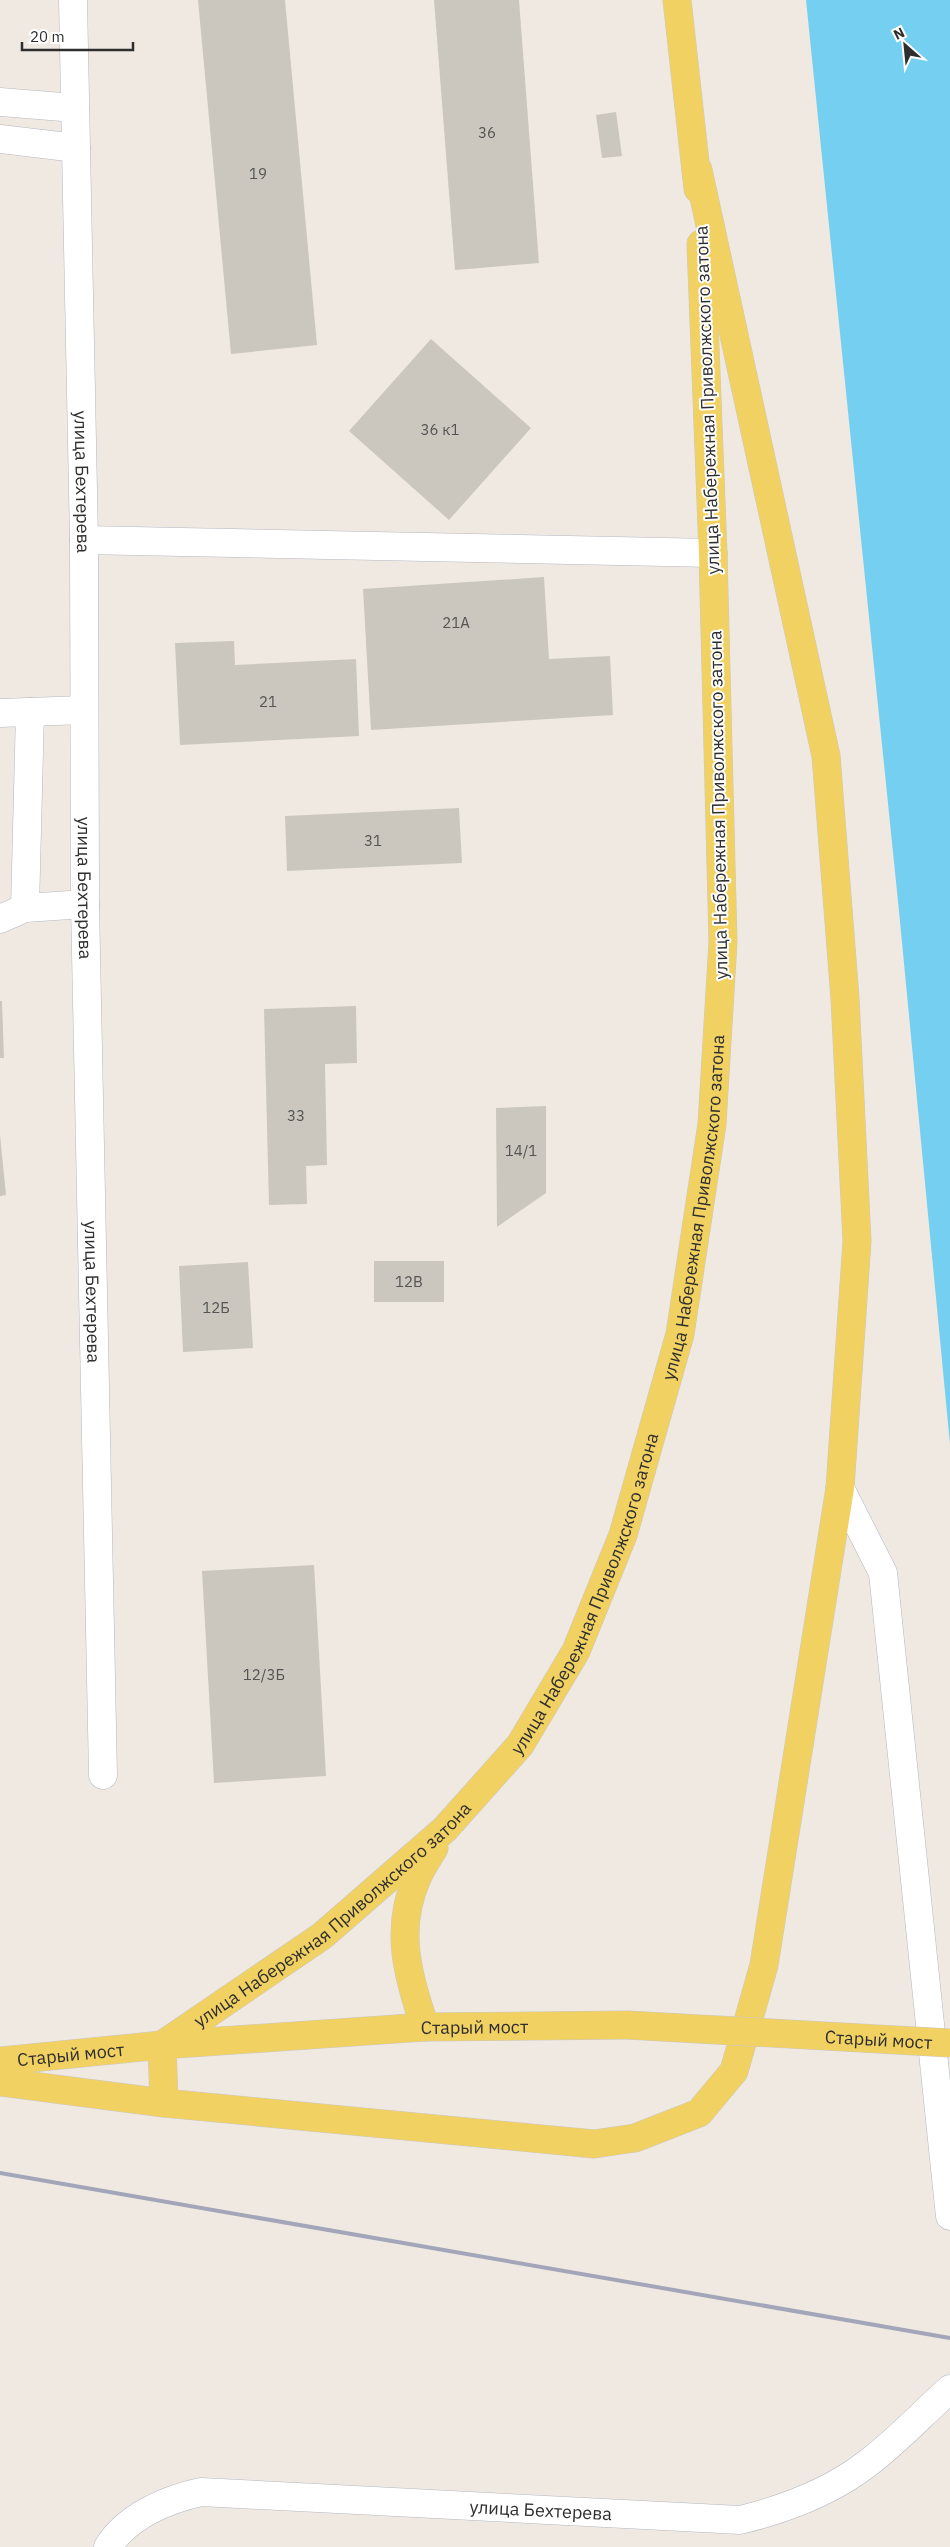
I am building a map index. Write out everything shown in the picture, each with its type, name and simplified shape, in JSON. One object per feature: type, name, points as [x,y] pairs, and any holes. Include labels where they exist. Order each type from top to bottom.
[{"type":"main road","name":"улица Набережная Приволжского затона","points":[[0,2082],[164,2103],[594,2144],[635,2138],[699,2113],[734,2071],[764,1965],[840,1488],[856,1242],[844,998],[826,756],[698,170],[676,0]]},
{"type":"main road","name":"улица Набережная Приволжского затона","points":[[162,2045],[322,1936],[445,1829],[520,1745],[576,1651],[623,1535],[680,1334],[712,1124],[724,942],[713,553],[698,170]]},
{"type":"main road","points":[[424,2027],[408,1978],[404,1920],[416,1878],[445,1829]]},
{"type":"main road","name":"Старый мост","points":[[0,2061],[162,2045],[424,2027],[627,2025],[950,2043]]},
{"type":"main road","points":[[162,2045],[164,2103]]},
{"type":"street","name":"улица Бехтерева","points":[[73,0],[84,540],[85,904],[103,1775]]},
{"type":"street","points":[[0,102],[75,108]]},
{"type":"street","points":[[0,138],[76,148]]},
{"type":"street","points":[[84,540],[713,553]]},
{"type":"street","points":[[0,713],[84,710]]},
{"type":"street","points":[[25,908],[30,712]]},
{"type":"street","points":[[0,918],[25,908],[85,904]]},
{"type":"street","points":[[840,1488],[883,1573],[950,2216]]},
{"type":"street","name":"улица Бехтерева","points":[[108,2547],[112,2541],[136,2520],[158,2506],[182,2496],[201,2492],[740,2520],[775,2512],[840,2482],[869,2463],[950,2388]]},
{"type":"water","points":[[806,0],[950,0],[950,1444],[899,911]]},
{"type":"building","points":[[198,0],[285,0],[317,345],[231,354]]},
{"type":"building","points":[[434,0],[519,0],[539,263],[455,270]]},
{"type":"building","points":[[616,112],[622,156],[602,158],[596,115]]},
{"type":"building","points":[[431,339],[531,428],[449,520],[349,431]]},
{"type":"building","points":[[544,577],[549,659],[610,656],[613,715],[371,730],[363,589]]},
{"type":"building","points":[[234,641],[235,665],[356,659],[359,736],[180,745],[175,643]]},
{"type":"building","points":[[459,808],[462,863],[287,871],[285,816]]},
{"type":"building","points":[[0,1001],[2,1001],[4,1058],[0,1058]]},
{"type":"building","points":[[356,1006],[357,1063],[325,1064],[327,1165],[306,1166],[307,1204],[269,1205],[264,1009]]},
{"type":"building","points":[[546,1106],[546,1193],[497,1227],[496,1108]]},
{"type":"building","points":[[0,1135],[6,1195],[0,1196]]},
{"type":"building","points":[[374,1261],[444,1261],[444,1302],[374,1302]]},
{"type":"building","points":[[248,1262],[253,1348],[183,1352],[179,1266]]},
{"type":"building","points":[[314,1565],[326,1776],[214,1783],[202,1571]]},
{"type":"railway","points":[[0,2173],[950,2338]]}]
